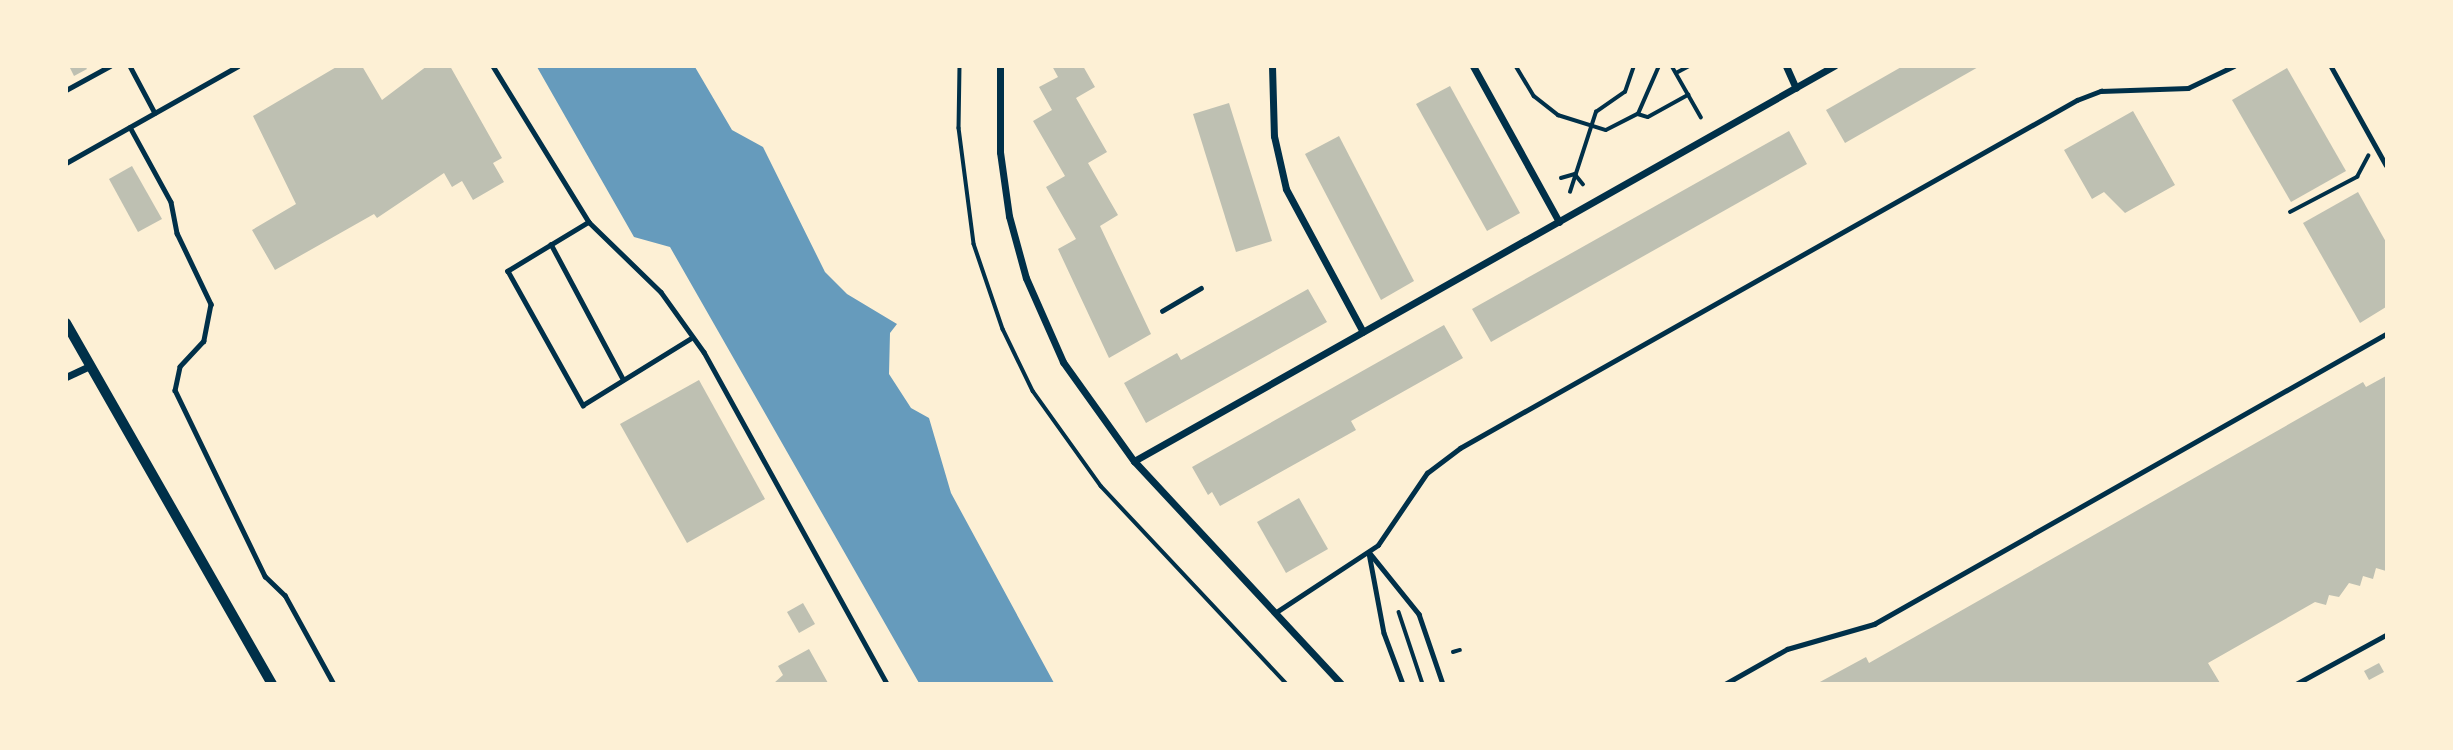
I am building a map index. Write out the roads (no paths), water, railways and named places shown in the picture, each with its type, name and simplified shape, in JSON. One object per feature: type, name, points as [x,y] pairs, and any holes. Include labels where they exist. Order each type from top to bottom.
[{"type":"street","points":[[1000,66],[1001,163],[1027,278],[1068,371],[1134,461],[1340,684]]},
{"type":"street","points":[[1272,66],[1274,136],[1286,189],[1363,332]]},
{"type":"street","points":[[1473,66],[1559,222]]},
{"type":"street","points":[[1786,66],[1796,88]]},
{"type":"street","points":[[1134,461],[1833,66]]},
{"type":"street","points":[[66,324],[272,684]]},
{"type":"street","points":[[66,377],[90,366]]},
{"type":"lane","points":[[66,90],[110,66]]},
{"type":"lane","points":[[130,66],[155,113]]},
{"type":"lane","points":[[66,163],[238,66]]},
{"type":"lane","points":[[493,66],[589,222],[661,292],[690,339],[704,352],[887,684]]},
{"type":"lane","points":[[1275,613],[1369,552],[1394,529],[1419,483],[1446,457],[2077,100],[2102,91],[2196,86],[2234,66]]},
{"type":"lane","points":[[2331,66],[2386,164]]},
{"type":"lane","points":[[130,127],[171,202],[177,233],[211,304],[205,341],[180,367],[175,390],[265,576],[285,596],[334,684]]},
{"type":"lane","points":[[589,222],[508,271],[583,405],[690,339]]},
{"type":"lane","points":[[551,244],[623,379]]},
{"type":"lane","points":[[1162,311],[1201,288]]},
{"type":"lane","points":[[1725,684],[1787,649],[1874,624],[2386,334]]},
{"type":"lane","points":[[1369,552],[1384,633],[1403,684]]},
{"type":"lane","points":[[1369,552],[1419,614],[1443,684]]},
{"type":"lane","points":[[2296,684],[2386,635]]},
{"type":"water","points":[[537,67],[695,67],[732,130],[763,147],[825,272],[847,294],[897,324],[890,333],[889,374],[911,408],[929,418],[951,493],[1054,683],[919,683],[670,247],[634,237]]}]
